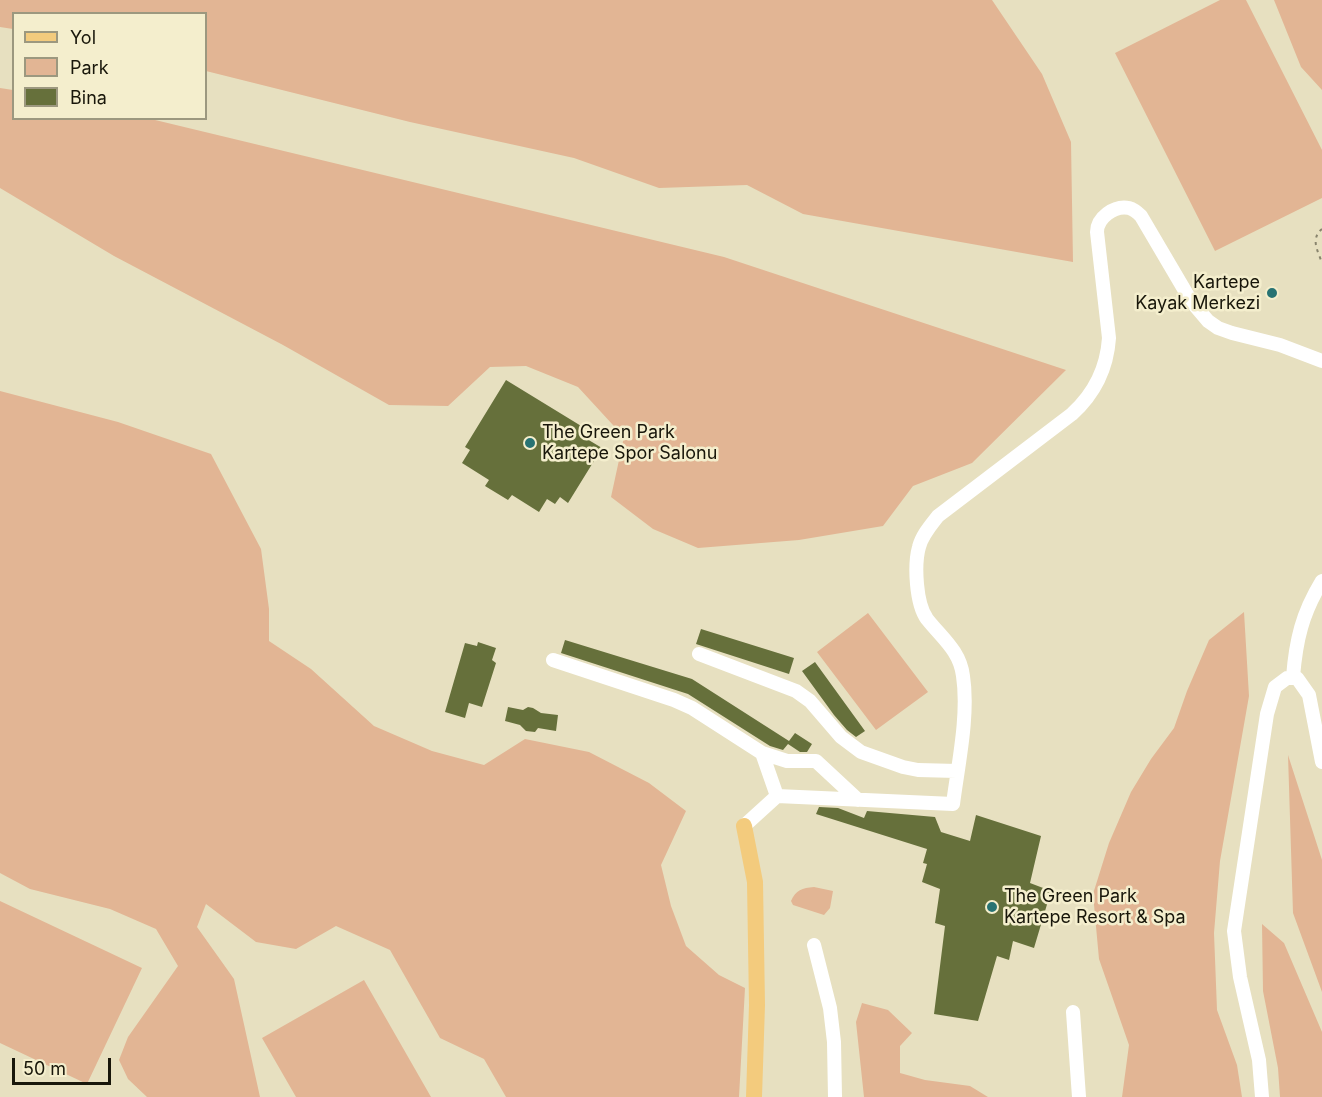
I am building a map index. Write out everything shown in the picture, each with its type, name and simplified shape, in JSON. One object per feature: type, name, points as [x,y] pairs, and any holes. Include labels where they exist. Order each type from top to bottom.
[{"type":"main road","points":[[744,826],[755,882],[757,1005],[754,1097]]},
{"type":"street","points":[[744,826],[777,796],[953,804],[965,708],[963,674],[956,653],[922,609],[918,586],[919,548],[923,537],[938,516],[1072,414],[1084,403],[1092,391],[1108,353],[1109,338],[1097,226],[1108,213],[1130,208],[1141,216],[1198,310],[1218,328],[1280,345],[1322,361]]},
{"type":"street","points":[[1293,677],[1302,618],[1322,581]]},
{"type":"street","points":[[699,654],[796,690],[810,701],[841,737],[861,752],[918,770],[957,771]]},
{"type":"street","points":[[553,660],[692,708],[762,753],[787,761],[816,761],[858,800]]},
{"type":"street","points":[[1262,1097],[1259,1060],[1240,977],[1234,931],[1266,714],[1275,687],[1287,678],[1293,677],[1300,681],[1309,695],[1322,762]]},
{"type":"street","points":[[762,753],[777,796]]},
{"type":"street","points":[[814,945],[830,1008],[834,1042],[835,1097]]},
{"type":"street","points":[[1073,1011],[1079,1097]]},
{"type":"path","points":[[1322,229],[1318,231],[1315,240],[1322,263]]},
{"type":"green space","points":[[0,0],[992,0],[1042,74],[1071,142],[1073,262],[803,214],[747,185],[659,188],[574,158],[410,122],[207,71],[207,12],[12,12],[12,29],[0,27]]},
{"type":"green space","points":[[1220,0],[1246,0],[1322,150],[1322,198],[1215,251],[1115,53]]},
{"type":"green space","points":[[1274,0],[1322,0],[1322,90],[1301,67]]},
{"type":"green space","points":[[0,88],[12,90],[12,120],[155,120],[724,257],[1066,370],[972,463],[913,486],[883,526],[799,540],[698,548],[653,529],[611,497],[624,437],[578,387],[526,366],[490,367],[448,406],[389,405],[283,345],[114,256],[0,188]]},
{"type":"green space","points":[[0,391],[118,422],[211,454],[261,549],[269,609],[269,641],[311,669],[374,726],[432,751],[484,765],[525,739],[589,752],[649,783],[686,811],[661,865],[671,906],[686,946],[719,975],[745,988],[739,1097],[506,1097],[484,1059],[440,1038],[390,950],[336,926],[296,949],[256,942],[206,904],[197,927],[234,979],[260,1097],[147,1097],[128,1079],[119,1060],[128,1037],[178,966],[156,929],[110,909],[30,889],[0,873]]},
{"type":"green space","points":[[1244,612],[1249,696],[1220,861],[1214,933],[1217,1010],[1237,1065],[1242,1097],[1122,1097],[1129,1045],[1099,959],[1093,894],[1109,843],[1131,792],[1151,759],[1174,728],[1209,640]]},
{"type":"green space","points":[[868,613],[928,692],[876,730],[817,652]]},
{"type":"green space","points":[[1288,755],[1322,860],[1322,992],[1293,913]]},
{"type":"green space","points":[[814,887],[833,891],[830,908],[824,915],[793,905],[791,901],[800,890]]},
{"type":"green space","points":[[0,901],[142,968],[87,1084],[0,1043]]},
{"type":"green space","points":[[1262,924],[1284,943],[1322,1032],[1322,1097],[1280,1097],[1278,1068],[1263,991]]},
{"type":"green space","points":[[364,980],[431,1097],[296,1097],[262,1038]]},
{"type":"green space","points":[[862,1003],[888,1010],[912,1033],[900,1046],[900,1073],[925,1080],[970,1086],[988,1097],[864,1097],[856,1022]]},
{"type":"building","name":"The Green Park Kartepe Spor Salonu","points":[[506,380],[591,432],[587,439],[602,448],[568,503],[560,497],[555,504],[547,499],[539,512],[512,495],[508,500],[485,486],[489,480],[462,463],[470,450],[465,447]]},
{"type":"building","points":[[701,629],[794,658],[789,674],[696,644]]},
{"type":"building","points":[[565,640],[692,679],[789,741],[795,733],[812,744],[807,752],[800,752],[788,744],[783,750],[770,746],[688,694],[561,653]]},
{"type":"building","points":[[478,642],[496,648],[492,660],[496,663],[482,707],[469,703],[465,718],[445,712],[465,643],[477,646]]},
{"type":"building","points":[[815,662],[865,731],[856,737],[834,715],[802,671]]},
{"type":"building","points":[[508,707],[523,710],[528,707],[541,713],[558,715],[556,731],[538,728],[535,732],[526,731],[520,725],[505,721]]},
{"type":"building","name":"The Green Park Kartepe Resort & Spa","points":[[819,807],[838,808],[864,818],[867,811],[935,817],[941,832],[970,841],[976,815],[1041,836],[1030,883],[1051,891],[1034,948],[1013,941],[1009,960],[997,956],[978,1021],[934,1014],[945,926],[935,923],[940,889],[922,882],[927,864],[923,863],[927,849],[816,814]]},
{"type":"place","name":"Kartepe Kayak Merkezi","points":[[1272,293]]},
{"type":"place","name":"The Green Park Kartepe Spor Salonu","points":[[530,443]]},
{"type":"place","name":"The Green Park Kartepe Resort & Spa","points":[[992,907]]}]
